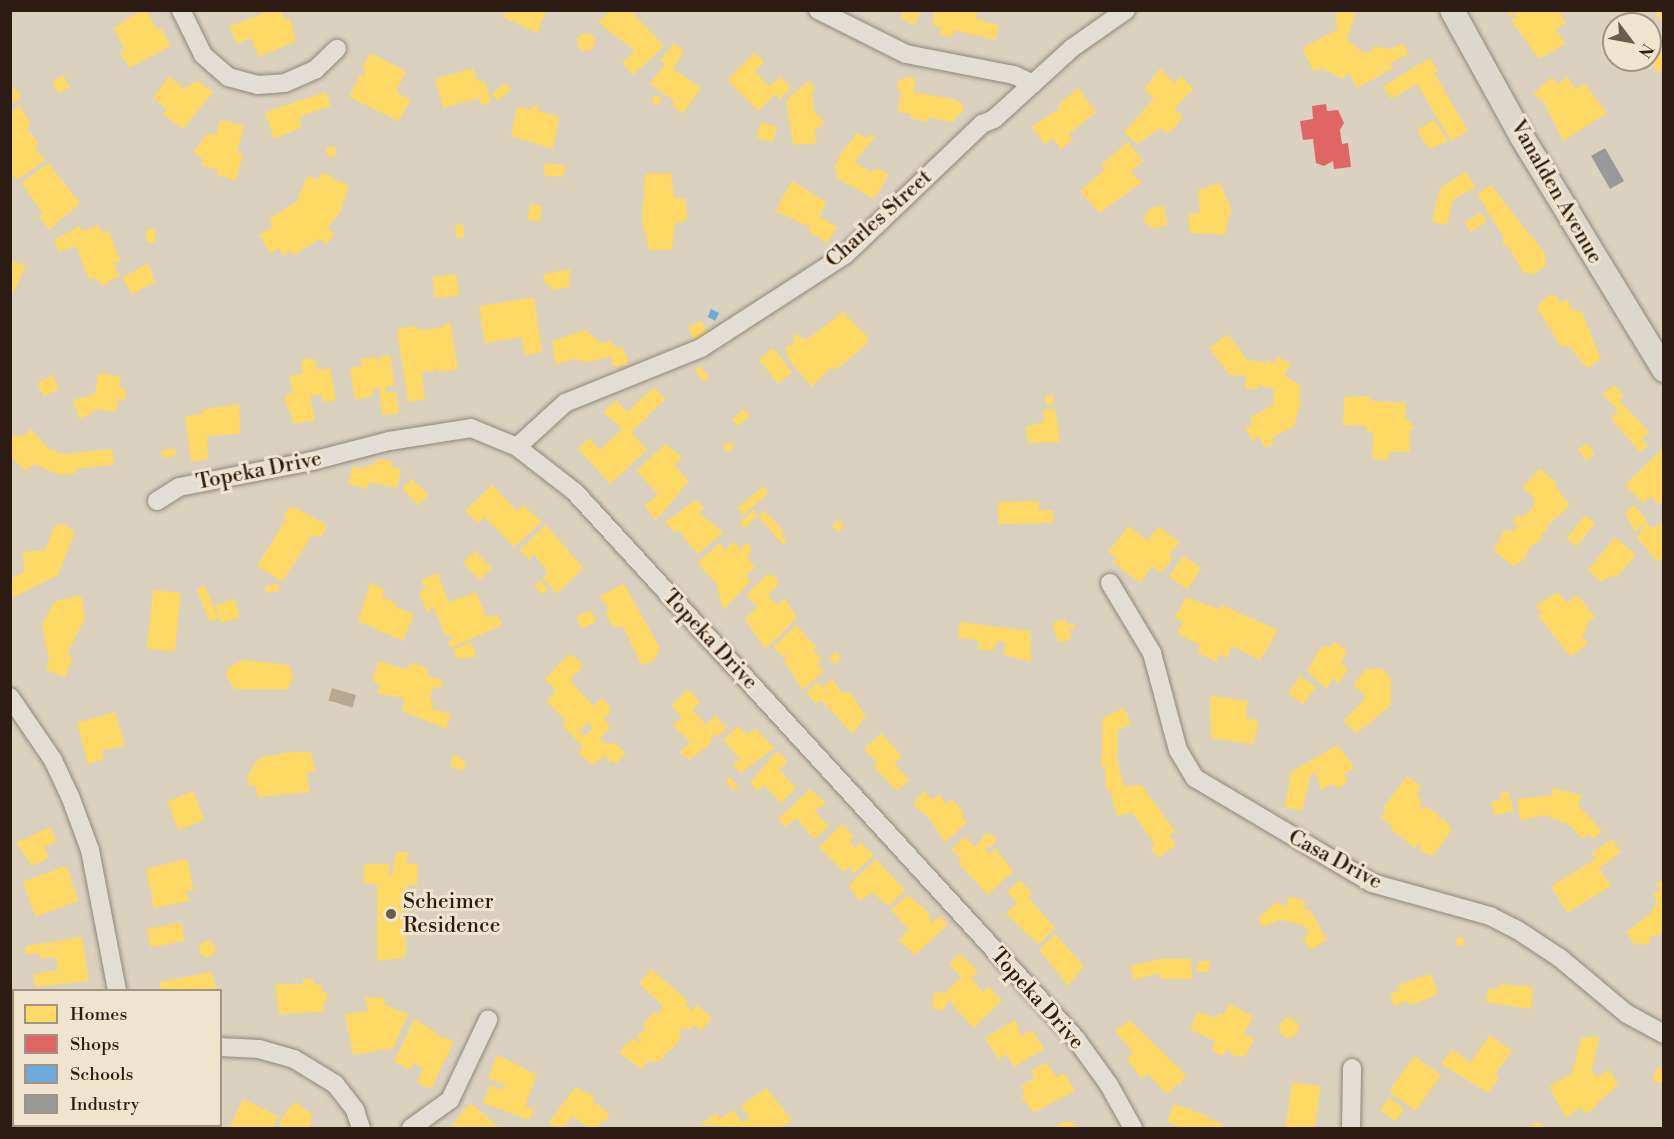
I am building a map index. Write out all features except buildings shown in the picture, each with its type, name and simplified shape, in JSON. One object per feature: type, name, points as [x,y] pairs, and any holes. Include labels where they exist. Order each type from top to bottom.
[{"type":"main road","name":"Vanalden Avenue","points":[[1452,10],[1522,137],[1664,370]]},
{"type":"street","points":[[181,10],[203,55],[228,76],[258,85],[295,79],[316,69],[337,49]]},
{"type":"street","points":[[818,10],[906,54],[1014,75],[1033,84]]},
{"type":"street","name":"Charles Street","points":[[516,447],[565,403],[700,348],[845,255],[982,124],[994,120],[1072,48],[1126,10]]},
{"type":"street","name":"Topeka Drive","points":[[157,501],[179,487],[312,461],[389,441],[471,428],[496,435],[516,447],[575,492],[1076,1039],[1109,1085],[1133,1128]]},
{"type":"street","name":"Casa Drive","points":[[1110,583],[1152,653],[1178,750],[1194,778],[1372,883],[1490,916],[1516,929],[1560,958],[1627,1014],[1664,1034]]},
{"type":"street","points":[[10,697],[53,760],[86,839],[117,989]]},
{"type":"street","points":[[411,1128],[450,1100],[488,1020]]},
{"type":"street","points":[[222,1047],[260,1048],[294,1059],[336,1084],[356,1110],[361,1128]]},
{"type":"street","points":[[1351,1128],[1352,1068]]},
{"type":"shaded area","points":[[332,688],[356,695],[352,707],[328,700]]},
{"type":"place","name":"Scheimer Residence","points":[[391,914]]}]
